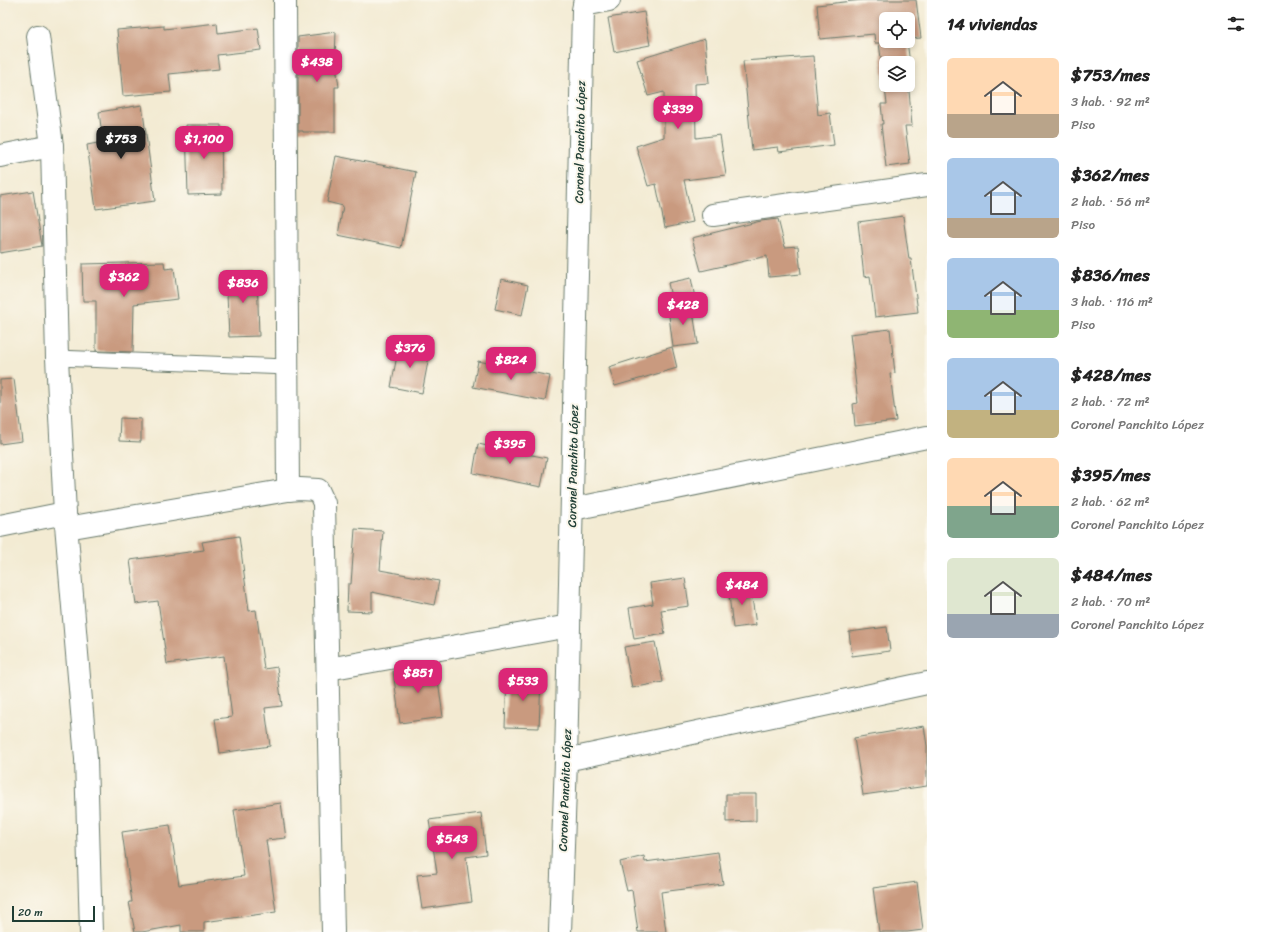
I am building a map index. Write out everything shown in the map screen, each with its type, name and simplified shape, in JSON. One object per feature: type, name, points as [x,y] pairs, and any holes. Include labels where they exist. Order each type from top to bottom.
[{"type":"street","points":[[285,0],[288,490]]},
{"type":"street","points":[[584,3],[609,0]]},
{"type":"street","name":"Coronel Panchito López","points":[[560,932],[566,760],[584,3]]},
{"type":"street","points":[[38,36],[52,146],[57,358],[66,520],[86,760],[91,932]]},
{"type":"street","points":[[0,156],[52,146]]},
{"type":"street","points":[[714,215],[927,185]]},
{"type":"street","points":[[572,509],[927,437]]},
{"type":"street","points":[[0,526],[66,520],[288,490],[318,490],[324,503],[333,932]]},
{"type":"street","points":[[328,669],[569,626]]},
{"type":"street","points":[[566,760],[927,683]]},
{"type":"lane","points":[[57,358],[287,367]]},
{"type":"building","points":[[862,0],[916,0],[921,38],[915,38],[915,12],[879,12],[879,43],[875,43],[874,34],[820,39],[817,5]]},
{"type":"building","points":[[644,12],[650,45],[614,52],[608,18]]},
{"type":"building","points":[[217,23],[218,33],[258,28],[261,50],[217,55],[219,69],[169,74],[171,92],[123,96],[117,30],[164,26],[164,29]]},
{"type":"building","points":[[336,32],[335,59],[339,87],[335,87],[335,132],[298,131],[298,37]]},
{"type":"building","points":[[705,39],[709,83],[695,84],[696,138],[720,135],[726,175],[684,180],[693,222],[665,228],[656,184],[648,186],[636,146],[664,137],[664,92],[648,96],[637,60]]},
{"type":"building","points":[[880,48],[908,48],[909,56],[881,56]]},
{"type":"building","points":[[813,56],[818,115],[830,113],[834,145],[779,152],[778,147],[752,150],[743,61]]},
{"type":"building","points":[[885,92],[909,92],[912,126],[905,126],[910,164],[886,167],[881,124],[883,124],[881,104],[887,104]]},
{"type":"building","points":[[142,105],[155,201],[96,209],[87,145],[103,142],[99,112]]},
{"type":"building","points":[[186,125],[221,125],[222,194],[188,195]]},
{"type":"building","points":[[336,156],[416,172],[401,248],[338,235],[343,206],[327,202]]},
{"type":"building","points":[[33,191],[42,246],[0,253],[0,196]]},
{"type":"building","points":[[903,216],[909,259],[911,259],[918,312],[875,317],[870,276],[864,277],[858,222]]},
{"type":"building","points":[[778,219],[785,247],[798,246],[801,274],[769,277],[767,256],[701,271],[692,238],[761,221]]},
{"type":"building","points":[[164,262],[165,269],[174,268],[178,299],[134,304],[133,352],[96,351],[96,301],[83,301],[82,264]]},
{"type":"building","points":[[257,272],[259,336],[229,337],[226,273]]},
{"type":"building","points":[[691,278],[696,303],[673,307],[668,283]]},
{"type":"building","points":[[501,279],[528,285],[522,315],[495,309]]},
{"type":"building","points":[[692,305],[698,344],[673,347],[668,308]]},
{"type":"building","points":[[890,329],[895,373],[890,374],[896,421],[855,426],[853,404],[858,403],[850,334]]},
{"type":"building","points":[[399,345],[430,351],[422,393],[391,387]]},
{"type":"building","points":[[672,347],[677,368],[615,386],[609,367]]},
{"type":"building","points":[[478,361],[550,376],[545,401],[473,387]]},
{"type":"building","points":[[14,379],[22,441],[0,444],[0,380]]},
{"type":"building","points":[[120,418],[141,419],[141,442],[119,441]]},
{"type":"building","points":[[478,444],[547,458],[541,487],[473,473]]},
{"type":"building","points":[[355,529],[383,531],[380,570],[439,581],[434,605],[372,592],[372,612],[347,611],[348,584],[351,584]]},
{"type":"building","points":[[239,536],[249,611],[256,610],[264,669],[277,667],[282,706],[265,708],[270,746],[220,753],[215,719],[232,717],[224,656],[167,664],[158,601],[136,604],[130,560],[204,550],[202,542]]},
{"type":"building","points":[[685,578],[689,606],[661,610],[665,634],[634,639],[629,608],[653,604],[650,583]]},
{"type":"building","points":[[750,584],[756,625],[733,628],[728,587]]},
{"type":"building","points":[[887,627],[890,651],[852,656],[849,632]]},
{"type":"building","points":[[655,642],[663,682],[632,688],[624,647]]},
{"type":"building","points":[[436,665],[443,717],[400,723],[393,671]]},
{"type":"building","points":[[507,677],[541,678],[539,728],[505,727]]},
{"type":"building","points":[[924,726],[927,746],[927,786],[863,795],[854,738]]},
{"type":"building","points":[[726,794],[756,794],[756,821],[726,822]]},
{"type":"building","points":[[281,803],[286,838],[266,840],[276,912],[204,922],[204,932],[181,932],[181,925],[135,932],[129,902],[132,902],[122,832],[170,825],[179,885],[244,876],[234,810]]},
{"type":"building","points":[[481,813],[486,854],[466,857],[472,902],[422,909],[417,875],[437,873],[429,820]]},
{"type":"building","points":[[718,852],[723,884],[661,892],[666,932],[638,932],[632,890],[627,891],[620,862],[644,856],[645,862]]},
{"type":"building","points":[[917,882],[923,930],[907,932],[879,932],[873,888]]}]
